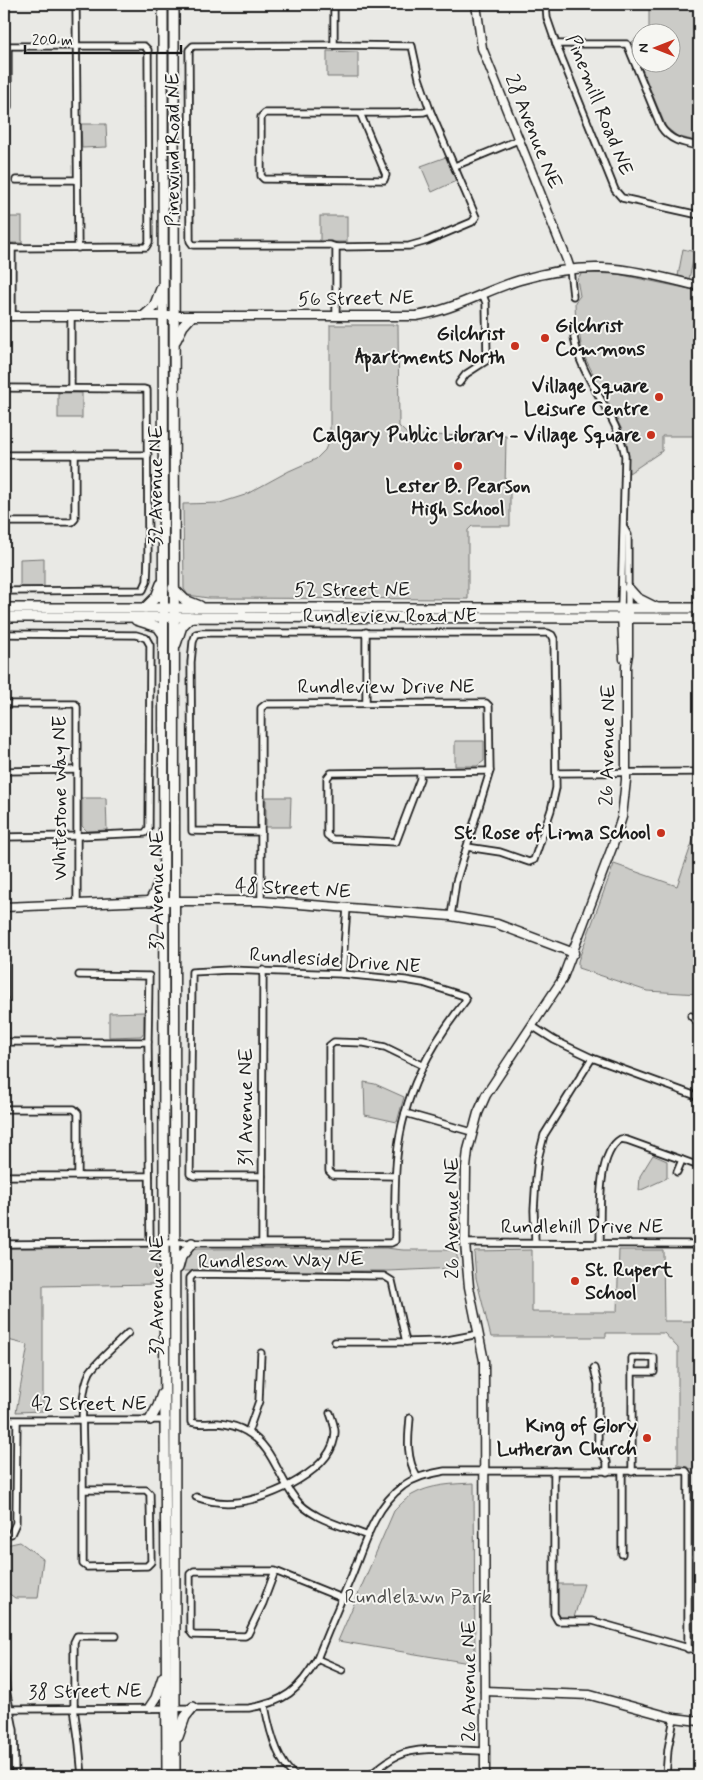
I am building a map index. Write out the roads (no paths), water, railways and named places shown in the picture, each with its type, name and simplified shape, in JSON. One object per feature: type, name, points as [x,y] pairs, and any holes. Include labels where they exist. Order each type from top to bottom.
[{"type":"main road","name":"32 Avenue NE","points":[[163,4],[164,608],[169,618],[174,649],[175,901],[175,1281],[169,1420],[166,1670],[175,1744],[175,1776]]},
{"type":"main road","name":"32 Avenue NE","points":[[166,1776],[171,1707],[169,1420],[165,1384],[163,634],[174,608],[174,4]]},
{"type":"main road","points":[[144,316],[154,307],[163,284]]},
{"type":"main road","points":[[174,348],[183,326],[191,317]]},
{"type":"main road","points":[[145,608],[158,594],[164,576]]},
{"type":"main road","points":[[173,588],[184,600],[205,608]]},
{"type":"main road","points":[[628,588],[637,598],[660,609]]},
{"type":"main road","name":"52 Street NE","points":[[4,608],[699,608]]},
{"type":"main road","points":[[174,649],[182,626],[191,617]]},
{"type":"main road","name":"52 Street NE","points":[[4,618],[699,618]]},
{"type":"main road","points":[[126,618],[158,627],[163,634]]},
{"type":"main road","points":[[150,901],[160,881],[164,865]]},
{"type":"main road","points":[[175,1281],[181,1257],[192,1243]]},
{"type":"main road","points":[[150,1420],[158,1406],[165,1384]]},
{"type":"main road","points":[[150,1707],[156,1698],[166,1670]]},
{"type":"main road","points":[[175,1744],[185,1717],[193,1707]]},
{"type":"street","points":[[76,4],[78,248]]},
{"type":"street","points":[[334,4],[334,45]]},
{"type":"street","name":"28 Avenue NE","points":[[476,4],[482,48],[570,269]]},
{"type":"street","name":"Pinemill Road NE","points":[[546,4],[556,44],[615,190],[622,198],[699,215]]},
{"type":"street","points":[[556,44],[627,44],[665,134],[674,141],[699,146]]},
{"type":"street","points":[[4,248],[146,246],[149,242],[148,50],[144,46],[6,46],[8,107]]},
{"type":"street","name":"Pinewind Road NE","points":[[193,46],[412,46],[419,78],[430,110],[476,217],[472,222],[427,241],[409,246],[193,245],[190,241],[189,50],[193,46]]},
{"type":"street","points":[[360,113],[386,175],[384,180],[264,179],[261,176],[260,117],[265,113],[424,112],[430,110]]},
{"type":"street","points":[[455,166],[518,140]]},
{"type":"street","points":[[16,180],[77,180]]},
{"type":"street","points":[[336,247],[336,316]]},
{"type":"street","points":[[8,316],[12,248]]},
{"type":"street","name":"56 Street NE","points":[[8,316],[423,315],[444,310],[518,280],[570,269],[603,268],[699,286]]},
{"type":"street","points":[[570,269],[572,296]]},
{"type":"street","points":[[459,383],[466,374],[487,358],[486,303],[483,295]]},
{"type":"street","points":[[71,316],[71,388]]},
{"type":"street","name":"26 Avenue NE","points":[[485,1776],[484,1361],[469,1287],[465,1244],[466,1168],[472,1132],[486,1095],[555,993],[574,952],[622,817],[627,773],[626,666],[623,654],[625,608],[622,536],[624,528],[626,468],[624,447],[612,417],[579,359],[574,337]]},
{"type":"street","points":[[4,388],[147,390],[148,456],[148,556],[147,581],[143,590],[4,591]]},
{"type":"street","points":[[4,454],[148,456]]},
{"type":"street","points":[[4,522],[72,522],[75,519],[76,455]]},
{"type":"street","name":"26 Avenue NE","points":[[624,528],[628,535],[628,588],[625,608]]},
{"type":"street","name":"Rundleview Road NE","points":[[261,832],[192,831],[191,662],[193,642],[196,634],[202,632],[538,632],[552,635],[554,639],[556,788],[551,810],[534,860],[529,862],[500,852],[466,847]]},
{"type":"street","points":[[366,632],[366,704]]},
{"type":"street","points":[[4,634],[136,635],[146,638],[150,645],[149,828],[145,833],[4,837]]},
{"type":"street","name":"Rundleview Drive NE","points":[[261,901],[261,708],[266,704],[486,703],[489,706],[490,771],[456,882],[451,916]]},
{"type":"street","name":"Whitestone Way NE","points":[[4,704],[75,704],[77,707],[77,905]]},
{"type":"street","points":[[4,771],[77,770]]},
{"type":"street","points":[[420,772],[420,779],[396,842],[332,839],[327,835],[327,778],[331,773],[490,771]]},
{"type":"street","points":[[557,772],[699,772]]},
{"type":"street","name":"48 Street NE","points":[[4,907],[150,901],[261,901],[451,916],[497,924],[574,952]]},
{"type":"street","points":[[4,907],[4,1042],[148,1042]]},
{"type":"street","points":[[342,974],[347,908]]},
{"type":"street","name":"Rundleside Drive NE","points":[[164,1243],[391,1243],[395,1240],[396,1176],[399,1140],[405,1113],[422,1065],[444,1028],[466,1000],[464,996],[423,983],[342,974],[263,970],[192,972],[190,1174],[194,1176],[262,1176]]},
{"type":"street","name":"31 Avenue NE","points":[[262,1243],[263,970]]},
{"type":"street","points":[[4,1244],[150,1243],[149,976],[79,975]]},
{"type":"street","points":[[691,1016],[699,1023]]},
{"type":"street","points":[[532,1026],[554,1040],[592,1058],[699,1097]]},
{"type":"street","points":[[396,1176],[333,1175],[329,1171],[329,1046],[334,1042],[364,1043],[385,1047],[422,1065]]},
{"type":"street","points":[[535,1243],[534,1210],[536,1178],[538,1158],[544,1135],[592,1058]]},
{"type":"street","points":[[4,1109],[74,1109],[78,1113],[78,1175]]},
{"type":"street","points":[[405,1113],[472,1132]]},
{"type":"street","points":[[600,1244],[601,1179],[605,1164],[617,1141],[621,1139],[627,1140],[699,1166]]},
{"type":"street","points":[[677,1172],[682,1160]]},
{"type":"street","points":[[4,1176],[149,1176]]},
{"type":"street","name":"Rundlehill Drive NE","points":[[465,1244],[699,1244]]},
{"type":"street","name":"Rundleson Way NE","points":[[368,1536],[316,1515],[303,1507],[294,1498],[262,1443],[248,1432],[219,1423],[193,1423],[190,1420],[190,1278],[194,1274],[384,1276],[392,1281],[406,1342]]},
{"type":"street","points":[[83,1490],[146,1490],[150,1494],[151,1562],[147,1566],[87,1567],[83,1564],[83,1490],[84,1391],[91,1371],[128,1333]]},
{"type":"street","points":[[335,1342],[442,1341],[479,1334]]},
{"type":"street","points":[[248,1432],[259,1401],[261,1353]]},
{"type":"street","points":[[632,1372],[654,1372],[654,1358],[632,1358],[632,1372],[632,1472]]},
{"type":"street","points":[[594,1368],[598,1384],[598,1446],[606,1462],[607,1472]]},
{"type":"street","points":[[196,1497],[211,1502],[238,1502],[262,1498],[305,1475],[316,1466],[330,1449],[335,1432],[330,1413]]},
{"type":"street","points":[[410,1418],[407,1444],[411,1465],[417,1477]]},
{"type":"street","name":"42 Street NE","points":[[4,1420],[169,1420]]},
{"type":"street","points":[[11,1534],[16,1523],[17,1421]]},
{"type":"street","points":[[295,1776],[286,1766],[273,1740],[264,1706],[276,1702],[294,1691],[308,1676],[380,1512],[390,1498],[417,1477],[445,1471],[686,1471],[688,1474],[688,1649]]},
{"type":"street","points":[[554,1471],[554,1614],[558,1621],[593,1621],[699,1651]]},
{"type":"street","points":[[622,1472],[622,1554]]},
{"type":"street","points":[[274,1571],[263,1603],[248,1634],[245,1636],[194,1635],[190,1631],[190,1574],[194,1571],[274,1571],[342,1598]]},
{"type":"street","points":[[82,1776],[80,1744],[74,1708],[74,1642],[77,1636],[116,1636]]},
{"type":"street","points":[[4,1659],[7,1709],[14,1730],[15,1776]]},
{"type":"street","points":[[316,1660],[342,1670]]},
{"type":"street","points":[[485,1691],[590,1694],[674,1718],[699,1721]]},
{"type":"street","name":"38 Street NE","points":[[7,1709],[249,1708],[264,1706]]},
{"type":"street","points":[[666,1776],[668,1749],[674,1718]]},
{"type":"street","points":[[368,1776],[391,1758],[418,1750],[485,1751]]},
{"type":"place","name":"Gilchrist Commons","points":[[545,338]]},
{"type":"place","name":"Gilchrist Apartments North","points":[[515,346]]},
{"type":"place","name":"Village Square Leisure Centre","points":[[659,397]]},
{"type":"place","name":"Calgary Public Library - Village Square","points":[[651,435]]},
{"type":"place","name":"Lester B. Pearson High School","points":[[458,466]]},
{"type":"place","name":"St. Rose of Lima School","points":[[661,833]]},
{"type":"place","name":"St. Rupert School","points":[[575,1281]]},
{"type":"place","name":"King of Glory Lutheran Church","points":[[647,1438]]},
{"type":"park label","name":"Rundlelawn Park","points":[[418,1597]]}]
